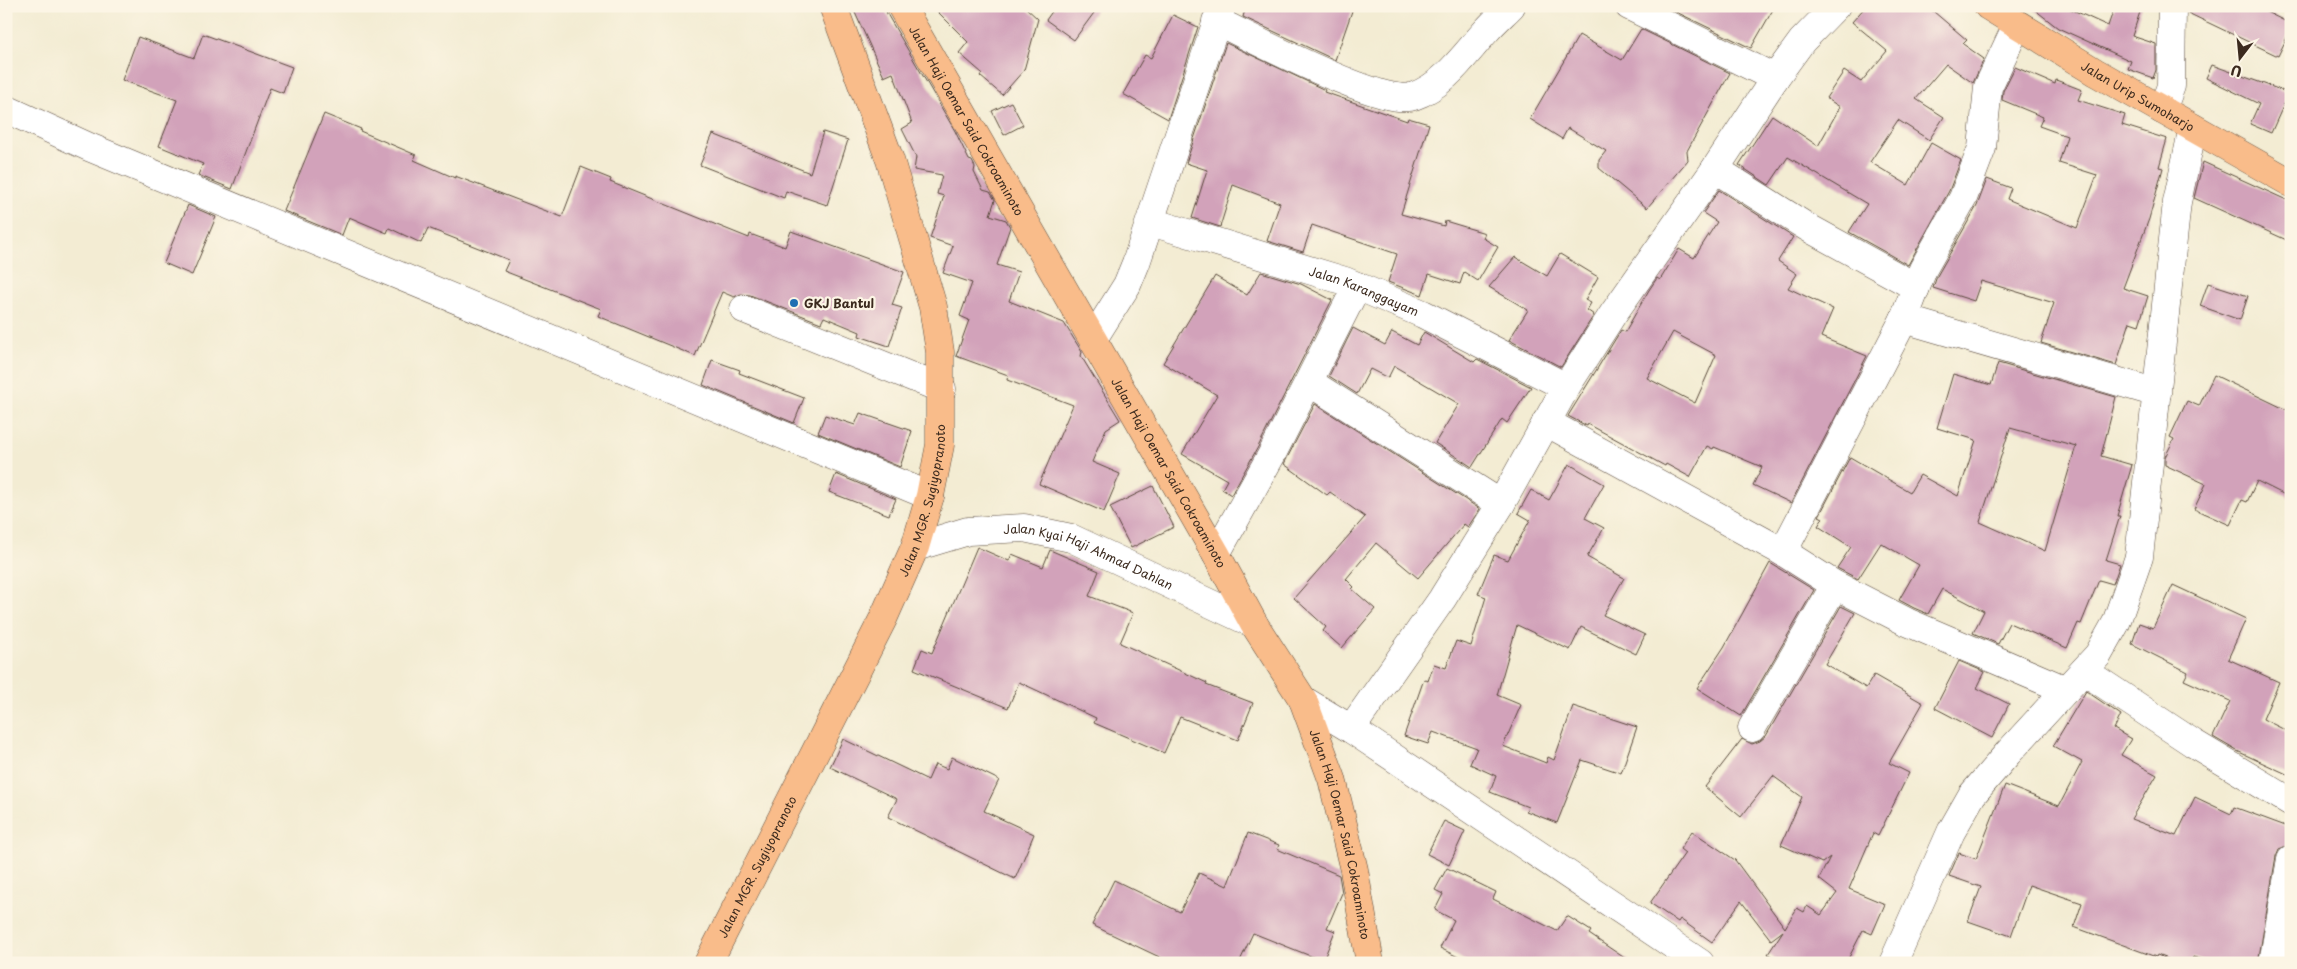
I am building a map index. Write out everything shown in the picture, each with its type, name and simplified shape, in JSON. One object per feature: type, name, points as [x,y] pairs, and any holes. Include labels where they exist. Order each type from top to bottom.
[{"type":"main road","name":"Jalan MGR. Sugiyopranoto","points":[[708,963],[883,619],[916,547],[930,496],[940,445],[942,389],[940,352],[934,307],[890,160],[833,6]]},
{"type":"main road","name":"Jalan Haji Oemar Said Cokroaminoto","points":[[901,6],[1216,554],[1254,624],[1303,700],[1332,779],[1354,870],[1370,963]]},
{"type":"main road","name":"Jalan Urip Sumoharjo","points":[[1988,6],[2162,110],[2291,183]]},
{"type":"street","points":[[1093,339],[1127,285],[1151,222],[1219,13],[1340,78],[1374,92],[1398,98],[1413,97],[1439,82],[1511,6]]},
{"type":"street","points":[[1629,6],[1775,78]]},
{"type":"street","points":[[1351,729],[1442,599],[1501,504],[1566,387],[1613,314],[1714,170],[1775,78],[1802,41],[1836,6]]},
{"type":"street","points":[[2162,110],[2171,86],[2172,6]]},
{"type":"street","points":[[1783,552],[1904,319],[1923,269],[1966,190],[1982,148],[1988,87],[2017,25]]},
{"type":"street","points":[[6,109],[80,142],[930,496]]},
{"type":"street","points":[[1893,963],[1951,832],[1972,795],[2098,655],[2116,624],[2139,557],[2176,202],[2193,128]]},
{"type":"street","points":[[1714,170],[1807,227],[1916,287]]},
{"type":"street","name":"Jalan Karanggayam","points":[[1151,222],[1357,286],[1423,314],[1566,387]]},
{"type":"street","points":[[1216,554],[1309,382],[1357,286]]},
{"type":"street","points":[[744,308],[942,389]]},
{"type":"street","points":[[1904,319],[2157,393]]},
{"type":"street","points":[[1309,382],[1501,504]]},
{"type":"street","points":[[1546,422],[1783,552],[1835,585],[1907,622],[2075,681],[2193,744],[2291,802]]},
{"type":"street","name":"Jalan Kyai Haji Ahmad Dahlan","points":[[916,547],[968,531],[1024,528],[1071,538],[1254,624]]},
{"type":"street","points":[[1752,728],[1835,585]]},
{"type":"street","points":[[1303,700],[1351,729],[1700,963]]},
{"type":"street","points":[[2273,963],[2291,859]]},
{"type":"building","points":[[852,6],[885,6],[887,14],[955,131],[969,160],[972,161],[975,167],[974,172],[983,190],[990,192],[995,200],[990,215],[1006,220],[1010,227],[997,265],[1019,272],[1009,301],[1064,323],[1082,352],[1081,356],[1120,420],[1106,429],[1092,462],[1120,474],[1104,512],[1039,484],[1073,405],[1007,380],[1008,375],[956,356],[969,320],[960,316],[972,283],[943,273],[953,246],[930,238],[944,196],[937,194],[942,175],[914,170],[916,157],[902,129],[912,123],[893,73],[884,77]]},
{"type":"building","points":[[932,6],[1024,6],[1038,19],[1024,70],[1002,95],[980,76],[982,73],[959,53],[968,42]]},
{"type":"building","points":[[1056,6],[1099,6],[1074,40],[1046,20]]},
{"type":"building","points":[[1246,6],[1336,6],[1352,11],[1335,60],[1243,17]]},
{"type":"building","points":[[1673,6],[1775,6],[1751,48],[1672,10]]},
{"type":"building","points":[[1866,6],[1927,6],[1967,40],[1963,44],[1984,59],[1973,83],[1946,64],[1916,99],[1944,117],[1929,140],[1898,120],[1870,162],[1908,185],[1931,143],[1961,160],[1949,191],[1908,265],[1849,232],[1867,204],[1788,157],[1769,185],[1739,165],[1772,115],[1818,146],[1840,107],[1826,98],[1844,71],[1861,82],[1887,51],[1852,22]]},
{"type":"building","points":[[2030,6],[2064,6],[2108,26],[2115,6],[2142,6],[2132,36],[2156,44],[2156,70],[2153,78],[2128,69],[2131,61],[2058,28]]},
{"type":"building","points":[[2188,6],[2254,6],[2291,24],[2291,29],[2278,56],[2188,13]]},
{"type":"building","points":[[1173,15],[1198,27],[1168,119],[1123,94],[1145,55],[1151,58]]},
{"type":"building","points":[[1641,29],[1730,73],[1687,151],[1688,160],[1647,208],[1599,168],[1599,160],[1606,151],[1568,128],[1562,139],[1530,119],[1579,35],[1622,60]]},
{"type":"building","points":[[203,34],[292,67],[283,93],[270,88],[232,189],[198,175],[203,164],[159,146],[177,100],[122,80],[138,37],[194,58]]},
{"type":"building","points":[[1226,43],[1325,90],[1324,92],[1407,121],[1408,118],[1429,124],[1401,214],[1444,226],[1445,221],[1485,233],[1483,238],[1498,247],[1478,281],[1464,272],[1460,284],[1429,274],[1422,295],[1388,282],[1397,254],[1312,225],[1303,252],[1267,241],[1280,203],[1233,185],[1220,227],[1192,218],[1207,170],[1186,163]]},
{"type":"building","points":[[2212,65],[2289,93],[2271,133],[2250,124],[2259,104],[2206,78]]},
{"type":"building","points":[[2015,67],[2055,84],[2056,80],[2082,90],[2078,100],[2125,115],[2122,125],[2167,139],[2159,167],[2163,168],[2149,219],[2123,288],[2148,296],[2139,325],[2130,322],[2116,365],[2041,343],[2054,303],[1981,281],[1974,301],[1933,288],[1937,276],[1977,206],[1987,179],[2011,188],[2007,199],[2077,228],[2097,175],[2059,163],[2067,136],[2039,126],[2043,117],[2002,100],[2003,91]]},
{"type":"building","points":[[1011,102],[1023,125],[1004,135],[992,111]]},
{"type":"building","points":[[324,114],[416,155],[414,160],[455,178],[455,176],[562,217],[581,167],[611,179],[610,182],[749,238],[750,234],[785,247],[791,231],[904,272],[892,305],[902,308],[889,346],[859,336],[860,332],[824,317],[821,323],[750,295],[741,294],[734,297],[722,292],[695,356],[598,316],[601,309],[504,271],[509,260],[428,228],[421,243],[389,228],[387,233],[349,217],[342,235],[284,211]]},
{"type":"building","points":[[823,132],[848,140],[827,205],[786,191],[784,198],[700,165],[713,134],[810,173]]},
{"type":"building","points":[[2203,162],[2291,202],[2291,242],[2194,198]]},
{"type":"building","points":[[1719,190],[1793,237],[1778,261],[1797,274],[1788,288],[1833,309],[1821,337],[1867,356],[1791,503],[1753,485],[1762,467],[1714,447],[1713,449],[1707,446],[1690,477],[1666,464],[1665,466],[1588,424],[1587,426],[1568,416],[1621,330],[1625,332],[1649,290],[1657,278],[1660,280],[1679,249],[1694,258],[1717,222],[1703,213]],"holes":[[[1673,332],[1716,355],[1695,403],[1647,378]]]},
{"type":"building","points":[[188,205],[216,217],[192,275],[164,263]]},
{"type":"building","points":[[1560,254],[1598,277],[1585,300],[1591,303],[1587,310],[1594,315],[1561,367],[1509,340],[1528,310],[1489,287],[1515,257],[1547,276]]},
{"type":"building","points":[[1261,272],[1301,284],[1332,300],[1258,447],[1231,495],[1222,489],[1227,480],[1182,454],[1217,395],[1163,363],[1215,276],[1247,295]]},
{"type":"building","points":[[2208,283],[2248,296],[2240,320],[2200,306]]},
{"type":"building","points":[[1353,328],[1385,345],[1392,332],[1417,345],[1424,332],[1474,362],[1477,359],[1531,387],[1507,423],[1502,419],[1472,467],[1435,443],[1459,404],[1394,366],[1388,378],[1370,369],[1357,394],[1329,376]]},
{"type":"building","points":[[712,360],[740,370],[739,373],[804,398],[794,423],[703,385]]},
{"type":"building","points":[[1998,363],[2116,397],[2101,456],[2132,465],[2117,516],[2120,516],[2106,560],[2120,564],[2113,584],[2099,580],[2081,624],[2078,623],[2067,648],[2009,623],[1998,644],[1973,633],[1984,611],[1942,589],[1928,614],[1914,608],[1899,600],[1919,565],[1881,543],[1858,579],[1837,568],[1851,547],[1818,526],[1823,518],[1819,516],[1850,457],[1910,492],[1920,475],[1958,496],[1976,440],[1937,428],[1953,374],[1991,385]],"holes":[[[2010,428],[2076,446],[2045,551],[1980,522]]]},
{"type":"building","points":[[2214,375],[2291,412],[2291,498],[2257,481],[2247,502],[2242,500],[2230,525],[2194,509],[2206,484],[2165,465],[2165,457],[2174,439],[2170,437],[2187,401],[2199,406]]},
{"type":"building","points":[[1315,404],[1480,509],[1468,527],[1464,524],[1418,578],[1376,543],[1346,579],[1354,587],[1352,589],[1375,609],[1342,648],[1323,631],[1326,627],[1294,598],[1365,517],[1330,492],[1327,495],[1284,464]]},
{"type":"building","points":[[860,413],[912,431],[900,467],[818,433],[825,415],[855,425]]},
{"type":"building","points":[[1569,464],[1604,484],[1585,518],[1604,528],[1587,557],[1624,578],[1603,615],[1645,635],[1636,654],[1581,627],[1570,650],[1517,625],[1497,695],[1521,705],[1503,746],[1546,763],[1548,757],[1554,760],[1573,706],[1637,727],[1621,773],[1582,760],[1557,823],[1526,811],[1528,807],[1490,792],[1496,776],[1470,764],[1477,748],[1433,732],[1428,744],[1404,736],[1424,679],[1428,681],[1434,664],[1446,668],[1456,641],[1471,646],[1486,597],[1478,594],[1494,555],[1508,560],[1530,520],[1518,513],[1531,490],[1549,500]]},
{"type":"building","points":[[836,474],[896,499],[889,515],[829,492]]},
{"type":"building","points":[[1153,486],[1174,527],[1131,548],[1110,507]]},
{"type":"building","points":[[977,547],[1009,561],[1012,554],[1043,567],[1050,550],[1099,571],[1089,596],[1133,613],[1120,643],[1207,683],[1206,685],[1253,703],[1238,740],[1180,717],[1164,753],[1094,723],[1096,718],[1019,682],[1008,708],[914,669],[922,649],[932,653]]},
{"type":"building","points":[[1770,563],[1814,590],[1741,716],[1697,688],[1724,647]]},
{"type":"building","points":[[2173,585],[2246,619],[2228,659],[2279,682],[2263,719],[2291,733],[2291,776],[2237,751],[2213,737],[2230,701],[2184,680],[2188,672],[2132,644],[2139,623],[2153,628]]},
{"type":"building","points":[[1841,606],[1855,613],[1825,664],[1866,688],[1874,675],[1923,703],[1889,763],[1909,773],[1878,836],[1873,833],[1849,889],[1885,904],[1872,934],[1863,930],[1846,963],[1781,963],[1768,954],[1783,931],[1771,940],[1741,901],[1712,942],[1680,919],[1678,922],[1650,903],[1685,853],[1680,849],[1692,831],[1735,860],[1785,928],[1797,908],[1804,912],[1807,906],[1821,915],[1837,893],[1819,879],[1830,857],[1822,863],[1781,845],[1802,797],[1773,776],[1741,817],[1705,787],[1742,739],[1752,744],[1766,736]]},
{"type":"building","points":[[1959,661],[1985,672],[1977,688],[2009,704],[1992,738],[1935,708]]},
{"type":"building","points":[[2086,691],[2121,715],[2114,729],[2131,739],[2121,755],[2157,775],[2131,819],[2176,836],[2195,797],[2231,814],[2234,807],[2291,828],[2291,844],[2279,849],[2276,856],[2258,963],[2214,963],[2193,957],[2191,963],[2178,963],[2157,955],[2156,957],[2074,927],[2082,903],[2029,885],[2011,936],[1968,921],[1981,887],[1949,876],[1959,853],[1976,859],[2005,785],[2059,806],[2082,762],[2053,746]]},
{"type":"building","points":[[843,739],[928,780],[935,764],[947,769],[952,757],[999,780],[984,811],[1034,834],[1015,879],[888,817],[897,799],[830,767]]},
{"type":"building","points":[[1444,821],[1465,831],[1449,865],[1427,854]]},
{"type":"building","points":[[1248,833],[1279,845],[1277,849],[1339,875],[1342,893],[1327,928],[1335,931],[1323,961],[1253,933],[1239,963],[1172,963],[1092,925],[1114,880],[1180,912],[1199,873],[1227,886]]},
{"type":"building","points":[[1447,868],[1496,892],[1493,899],[1557,931],[1567,916],[1591,931],[1589,934],[1632,963],[1470,963],[1440,948],[1454,920],[1435,910],[1443,894],[1435,890]]},
{"type":"place","name":"GKJ Bantul","points":[[794,303]]}]
